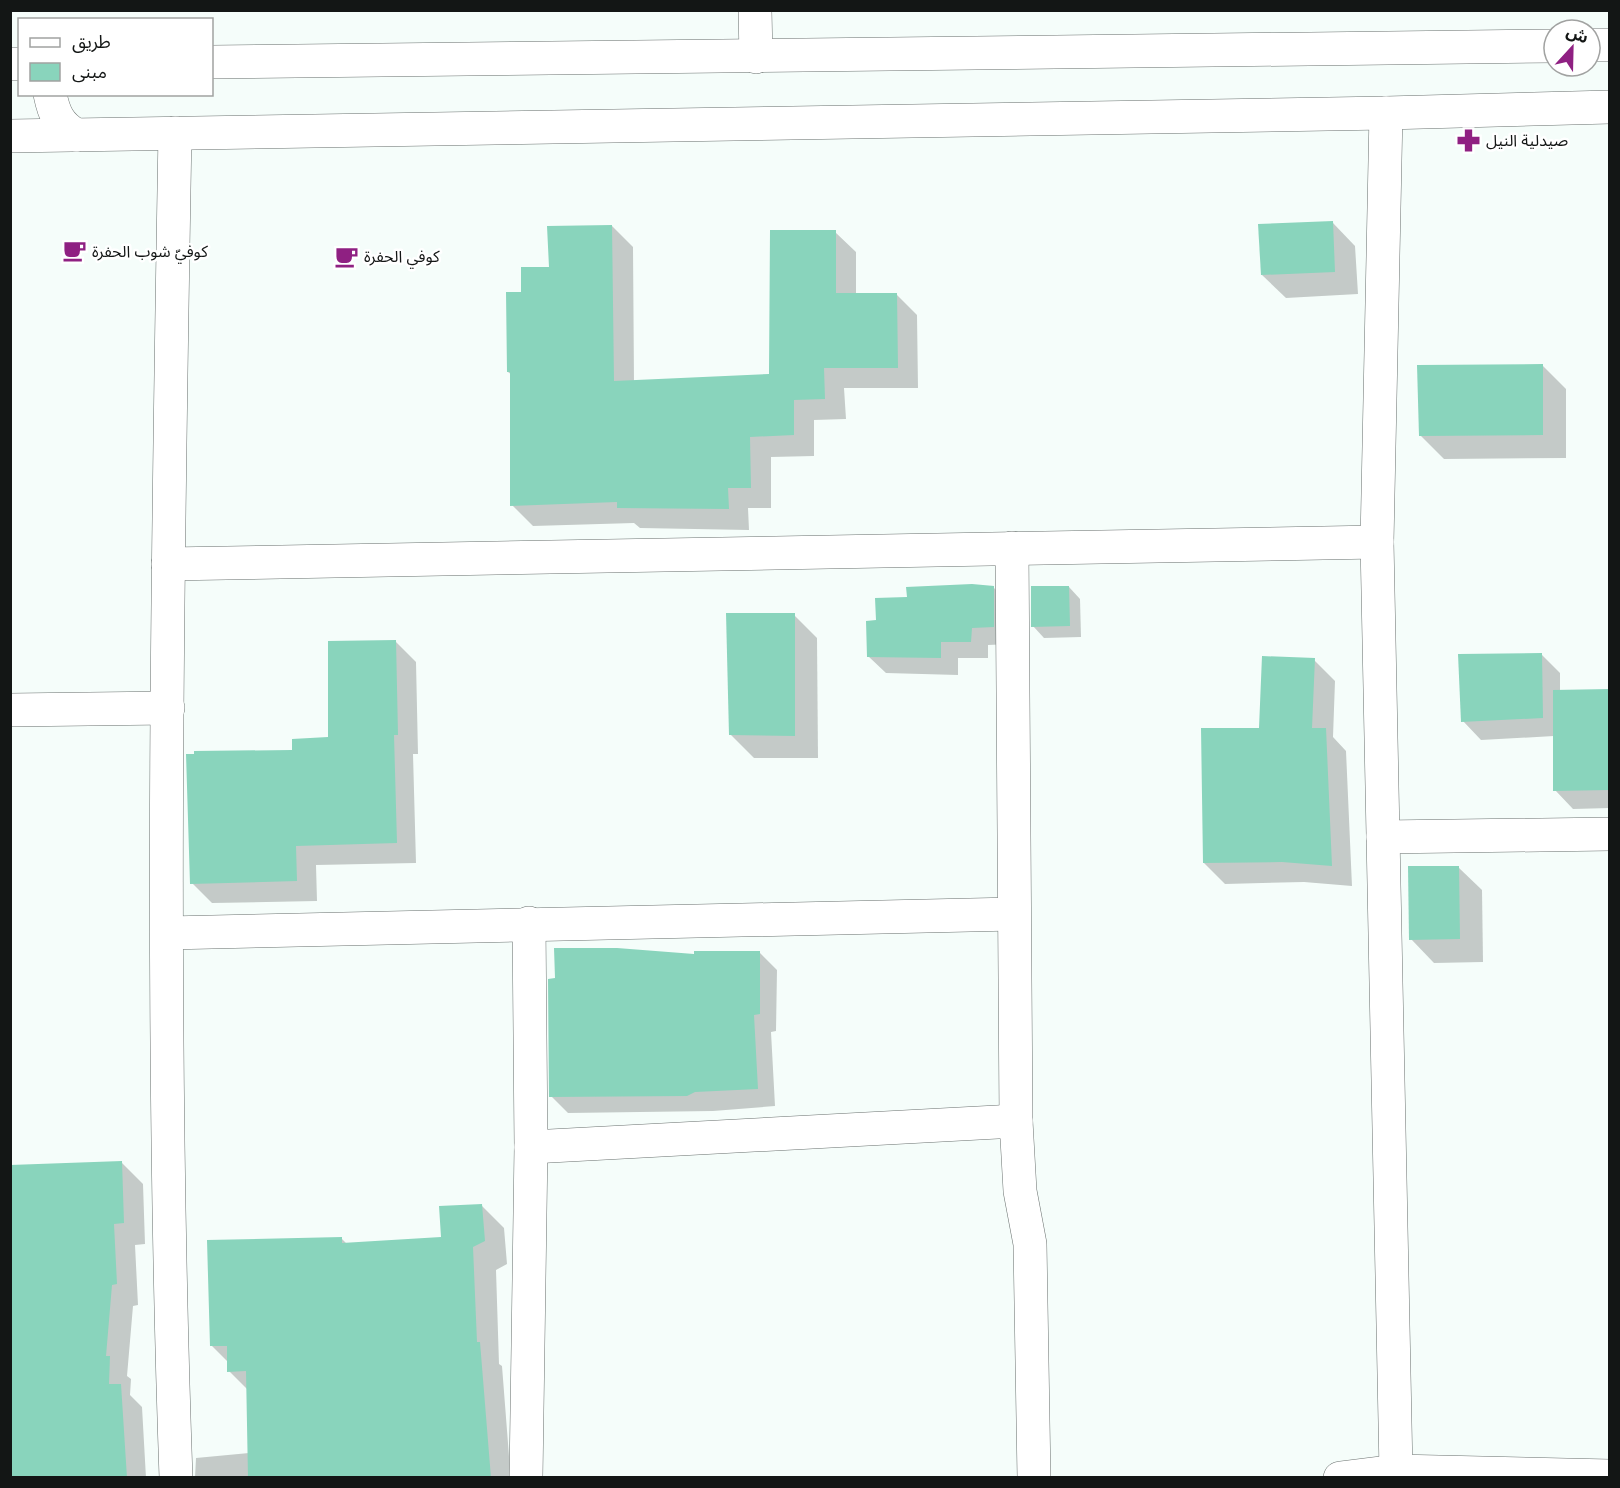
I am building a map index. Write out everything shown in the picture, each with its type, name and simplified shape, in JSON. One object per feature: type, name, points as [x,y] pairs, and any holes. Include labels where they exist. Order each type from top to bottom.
[{"type":"street","points":[[755,10],[756,57]]},
{"type":"street","points":[[213,62],[1542,46]]},
{"type":"street","points":[[50,96],[53,109],[62,126],[76,135]]},
{"type":"street","points":[[10,136],[1386,113],[1610,107]]},
{"type":"street","points":[[1386,113],[1377,542],[1396,1471]]},
{"type":"street","points":[[175,133],[168,564],[168,1266],[176,1478]]},
{"type":"street","points":[[168,564],[1377,542]]},
{"type":"street","points":[[1012,548],[1016,1121],[1020,1191],[1030,1244],[1034,1478]]},
{"type":"street","points":[[10,710],[168,708]]},
{"type":"street","points":[[1383,837],[1610,834]]},
{"type":"street","points":[[168,933],[529,923],[1014,914]]},
{"type":"street","points":[[526,1478],[531,1147],[529,923]]},
{"type":"street","points":[[531,1147],[1016,1121]]},
{"type":"street","points":[[1340,1478],[1396,1471],[1610,1476]]},
{"type":"building","points":[[1333,221],[1335,272],[1261,275],[1258,224]]},
{"type":"building","points":[[612,225],[614,381],[769,374],[770,230],[836,230],[836,293],[897,293],[898,368],[824,368],[825,399],[794,400],[794,435],[750,437],[751,488],[728,488],[729,509],[617,508],[617,502],[510,506],[510,372],[507,372],[506,292],[521,292],[521,267],[549,267],[547,226]]},
{"type":"building","points":[[1543,364],[1543,435],[1419,436],[1417,365]]},
{"type":"building","points":[[972,584],[994,586],[994,627],[972,628],[971,642],[941,642],[941,658],[867,657],[866,621],[876,620],[875,598],[907,597],[906,587]]},
{"type":"building","points":[[1031,586],[1069,586],[1070,626],[1031,627]]},
{"type":"building","points":[[726,613],[795,613],[795,736],[729,735]]},
{"type":"building","points":[[396,640],[398,735],[394,735],[397,843],[296,846],[297,881],[190,884],[186,754],[194,754],[194,751],[292,750],[292,739],[328,737],[328,641]]},
{"type":"building","points":[[1542,653],[1543,718],[1461,722],[1458,654]]},
{"type":"building","points":[[1262,656],[1315,658],[1312,728],[1326,728],[1332,866],[1282,862],[1203,863],[1201,728],[1259,728]]},
{"type":"building","points":[[1610,689],[1610,790],[1553,791],[1553,690]]},
{"type":"building","points":[[1408,866],[1459,866],[1460,939],[1409,940]]},
{"type":"building","points":[[554,948],[617,948],[694,954],[694,951],[760,951],[760,1014],[754,1015],[758,1089],[695,1092],[687,1096],[549,1097],[548,979],[555,978]]},
{"type":"building","points":[[122,1161],[124,1223],[114,1224],[117,1284],[112,1285],[106,1356],[110,1356],[109,1384],[121,1384],[127,1478],[10,1478],[10,1165]]},
{"type":"building","points":[[482,1204],[485,1241],[473,1247],[477,1342],[480,1342],[491,1478],[248,1478],[246,1371],[227,1372],[227,1346],[210,1346],[207,1240],[342,1237],[342,1243],[441,1237],[439,1206]]},
{"type":"place","name":"صيدلية النيل","points":[[1468,140]]},
{"type":"place","name":"كوفيّ شوب الحفرة","points":[[74,251]]},
{"type":"place","name":"كوفي الحفرة","points":[[346,256]]}]
